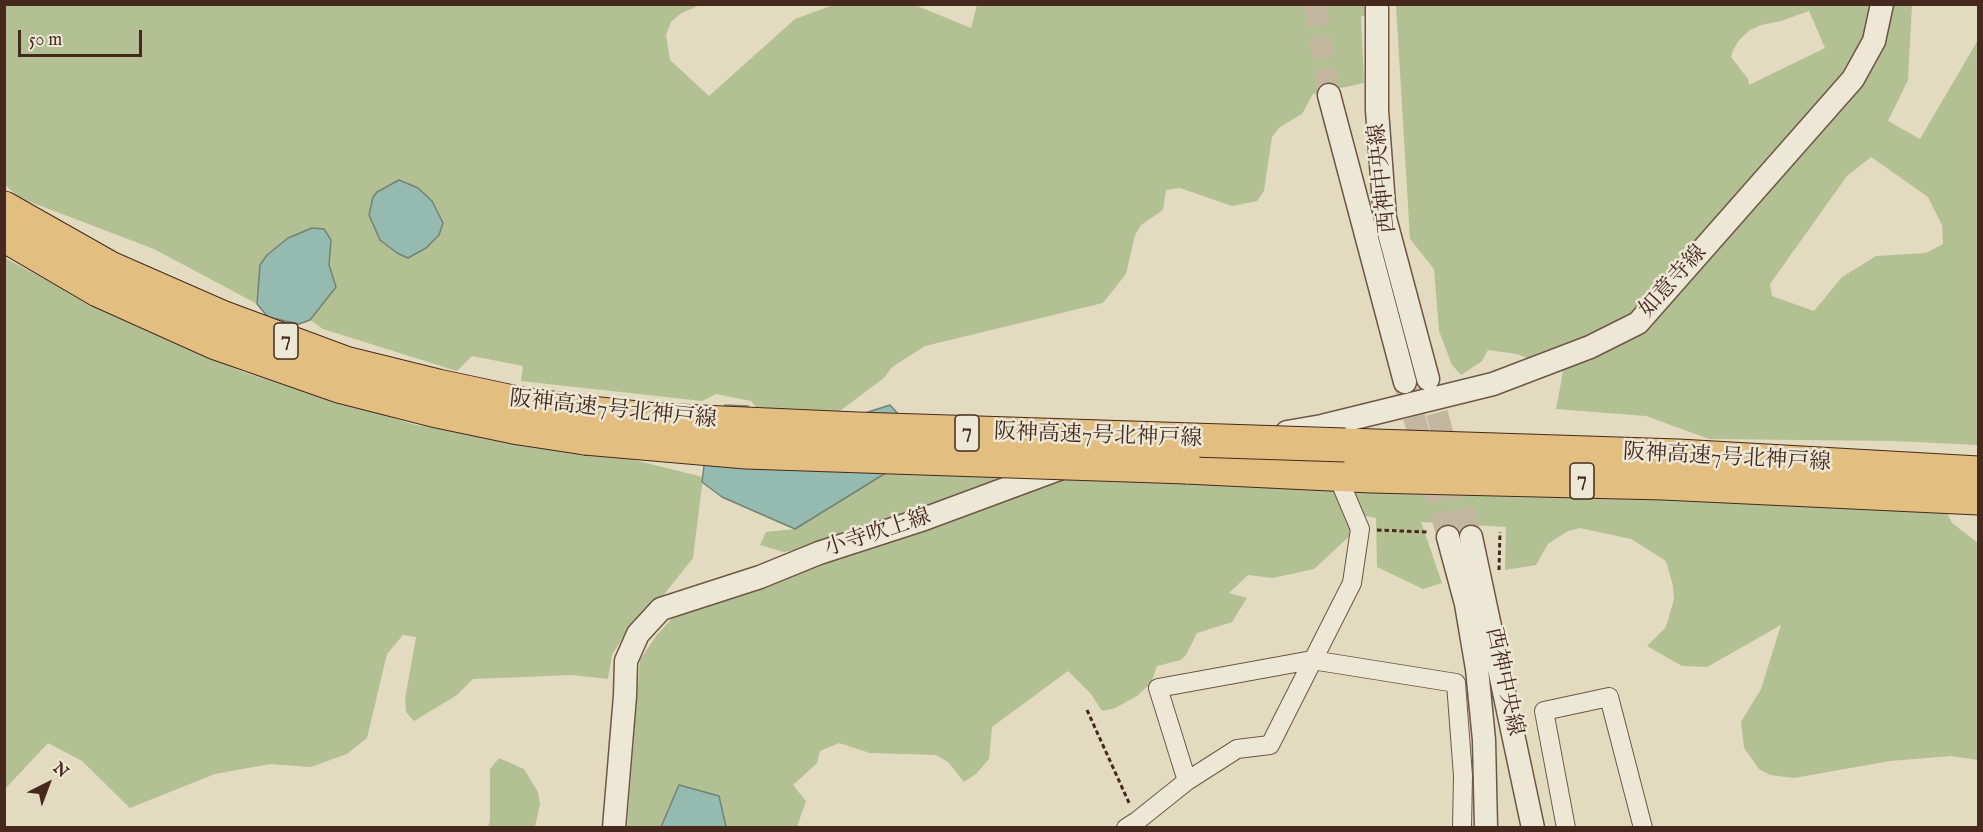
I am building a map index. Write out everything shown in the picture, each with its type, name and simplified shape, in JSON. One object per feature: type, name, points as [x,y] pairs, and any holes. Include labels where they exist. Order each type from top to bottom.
[{"type":"highway","name":"阪神高速7号北神戸線","points":[[4,208],[110,268],[224,318],[345,363],[522,404],[588,425],[757,453],[1186,467],[1371,476],[1663,483],[1978,498]]},
{"type":"highway","name":"阪神高速7号北神戸線","points":[[4,235],[98,290],[216,343],[339,386],[433,410],[519,428],[656,420],[845,429],[1334,436],[1978,473]]},
{"type":"street","name":"如意寺線","points":[[1334,436],[1493,384],[1590,347],[1638,322],[1853,80],[1874,41],[1882,4]]},
{"type":"street","name":"西神中央線","points":[[1377,8],[1377,110],[1385,218],[1428,380]]},
{"type":"street","name":"西神中央線","points":[[1329,95],[1405,382]]},
{"type":"street","name":"小寺吹上線","points":[[614,828],[626,661],[638,634],[661,609],[760,577],[819,553],[924,519],[1035,477],[1085,461],[1137,451],[1205,444],[1334,436]]},
{"type":"street","points":[[1131,824],[1187,781],[1237,749],[1270,745],[1352,583],[1360,529],[1343,489]]},
{"type":"street","name":"西神中央線","points":[[1438,534],[1466,603],[1477,669],[1484,740],[1485,828]]},
{"type":"street","name":"西神中央線","points":[[1471,537],[1535,828]]},
{"type":"street","points":[[1187,781],[1158,688],[1312,660],[1456,683],[1463,776],[1462,828]]},
{"type":"street","points":[[1566,828],[1544,711],[1609,697],[1643,828]]},
{"type":"path","points":[[1360,529],[1438,534]]},
{"type":"path","points":[[1499,572],[1500,532]]},
{"type":"path","points":[[1088,710],[1131,824]]},
{"type":"green space","points":[[5,5],[700,5],[680,14],[671,22],[666,35],[670,60],[709,96],[795,19],[833,5],[915,5],[971,28],[977,5],[1387,5],[1361,17],[1364,83],[1313,94],[1302,114],[1280,127],[1272,137],[1264,191],[1257,201],[1232,206],[1180,188],[1166,190],[1163,210],[1141,225],[1135,235],[1126,274],[1103,303],[925,346],[892,367],[884,378],[837,413],[759,410],[751,401],[716,394],[702,401],[521,381],[523,366],[472,356],[457,371],[323,329],[310,320],[336,287],[329,265],[331,240],[260,265],[257,304],[154,249],[20,198],[5,185]]},
{"type":"green space","points":[[1396,5],[1912,5],[1908,80],[1888,121],[1920,139],[1978,40],[1978,445],[1893,441],[1709,439],[1646,416],[1556,409],[1563,372],[1517,354],[1488,350],[1482,361],[1461,375],[1452,365],[1439,331],[1434,269],[1410,239]],"holes":[[[1809,11],[1825,48],[1749,85],[1748,79],[1731,57],[1740,39],[1750,30],[1761,25]],[[1871,157],[1928,197],[1942,225],[1943,244],[1926,253],[1876,256],[1842,277],[1814,311],[1772,296],[1770,284],[1847,176]]]},
{"type":"green space","points":[[5,258],[101,309],[243,372],[416,425],[630,459],[703,477],[693,558],[662,597],[633,621],[612,655],[608,679],[572,675],[473,679],[457,695],[414,721],[406,712],[405,699],[416,637],[403,635],[387,654],[367,738],[347,754],[311,767],[270,764],[215,774],[130,808],[82,761],[48,743],[5,789]]},
{"type":"green space","points":[[886,473],[1012,475],[836,541],[784,552],[760,545],[766,532],[795,529]]},
{"type":"green space","points":[[1054,478],[1408,487],[1946,511],[1952,523],[1978,543],[1978,760],[1951,756],[1890,761],[1794,778],[1770,775],[1759,769],[1744,748],[1741,722],[1761,689],[1781,625],[1707,667],[1682,666],[1647,646],[1666,627],[1674,599],[1673,586],[1666,561],[1631,539],[1580,528],[1568,531],[1548,544],[1536,565],[1505,570],[1506,527],[1421,522],[1442,583],[1423,589],[1377,567],[1376,518],[1361,515],[1352,534],[1314,569],[1273,578],[1248,575],[1229,593],[1247,598],[1232,622],[1197,633],[1181,660],[1157,666],[1151,683],[1137,696],[1115,708],[1102,711],[1091,694],[1068,671],[992,727],[989,759],[976,774],[964,782],[948,762],[936,755],[870,753],[839,743],[820,751],[817,763],[793,785],[806,801],[797,827],[726,827],[719,796],[679,785],[661,827],[627,828],[640,660],[656,636],[675,615]]},
{"type":"green space","points":[[499,758],[524,769],[538,792],[540,804],[535,827],[488,827],[490,769]]},
{"type":"water","points":[[399,180],[418,188],[432,201],[443,223],[439,235],[426,248],[408,258],[380,240],[369,215],[373,197],[377,192]]},
{"type":"water","points":[[312,228],[324,229],[331,240],[329,265],[336,287],[310,320],[299,324],[268,317],[257,304],[260,265],[267,255],[288,238]]},
{"type":"water","points":[[725,405],[748,406],[761,424],[831,424],[890,405],[928,447],[795,529],[722,497],[702,482],[704,466]]},
{"type":"water","points":[[679,785],[719,796],[726,827],[661,827]]},
{"type":"tunnel","points":[[1315,4],[1329,95]]},
{"type":"tunnel","points":[[1428,381],[1471,537]]},
{"type":"tunnel","points":[[1405,385],[1448,537]]}]
